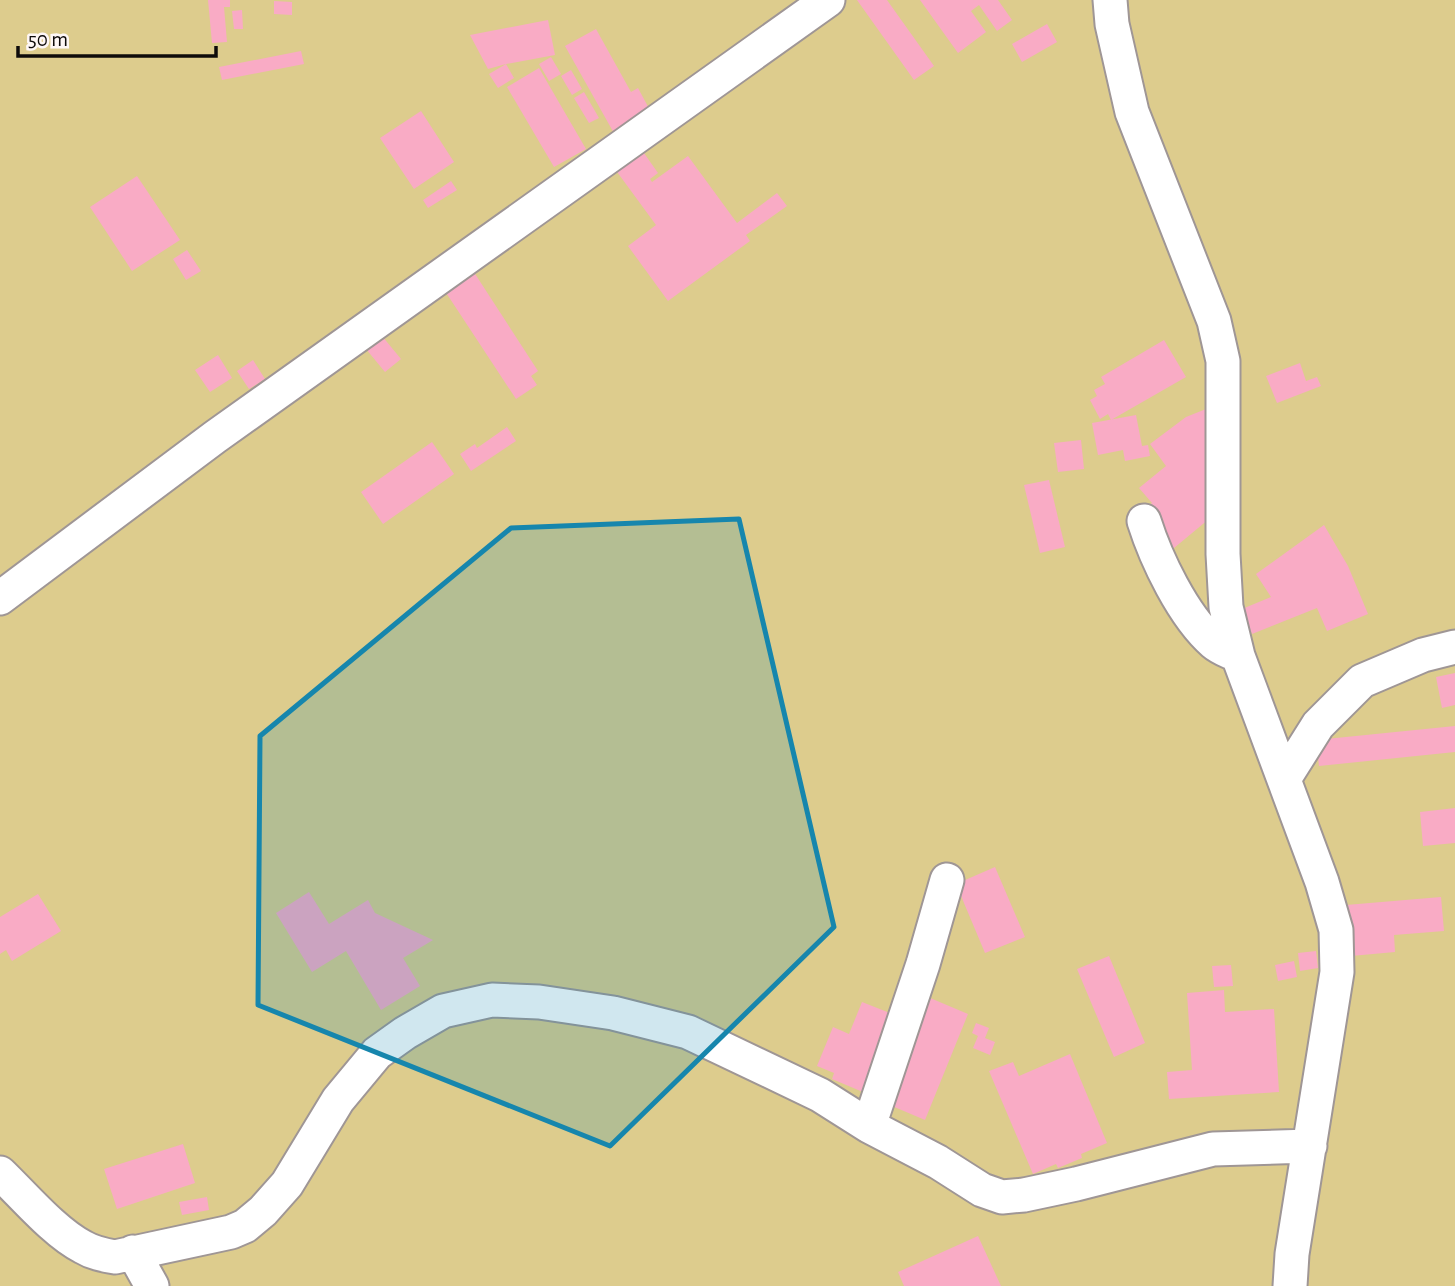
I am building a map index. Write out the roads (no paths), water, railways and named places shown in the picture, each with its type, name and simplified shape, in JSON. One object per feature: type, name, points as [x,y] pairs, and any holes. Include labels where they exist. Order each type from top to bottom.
[{"type":"street","points":[[0,598],[215,438],[828,0]]},
{"type":"street","points":[[1110,0],[1112,24],[1132,112],[1201,283],[1214,321],[1223,361],[1223,554],[1226,607],[1238,656],[1322,882],[1336,930],[1337,972],[1292,1255],[1290,1286]]},
{"type":"street","points":[[1144,520],[1152,546],[1183,605],[1215,644],[1238,656]]},
{"type":"street","points":[[1284,779],[1318,725],[1362,681],[1423,655],[1455,648]]},
{"type":"street","points":[[869,1126],[923,964],[947,880]]},
{"type":"street","points":[[0,1172],[65,1235],[81,1247],[96,1253],[115,1257],[231,1232],[246,1226],[287,1184],[338,1100],[377,1053],[443,1011],[492,1000],[539,1002],[612,1013],[688,1032],[820,1095],[869,1126],[939,1162],[982,1190],[1002,1197],[1076,1184],[1213,1149],[1310,1146]]},
{"type":"street","points":[[133,1252],[152,1286]]}]
